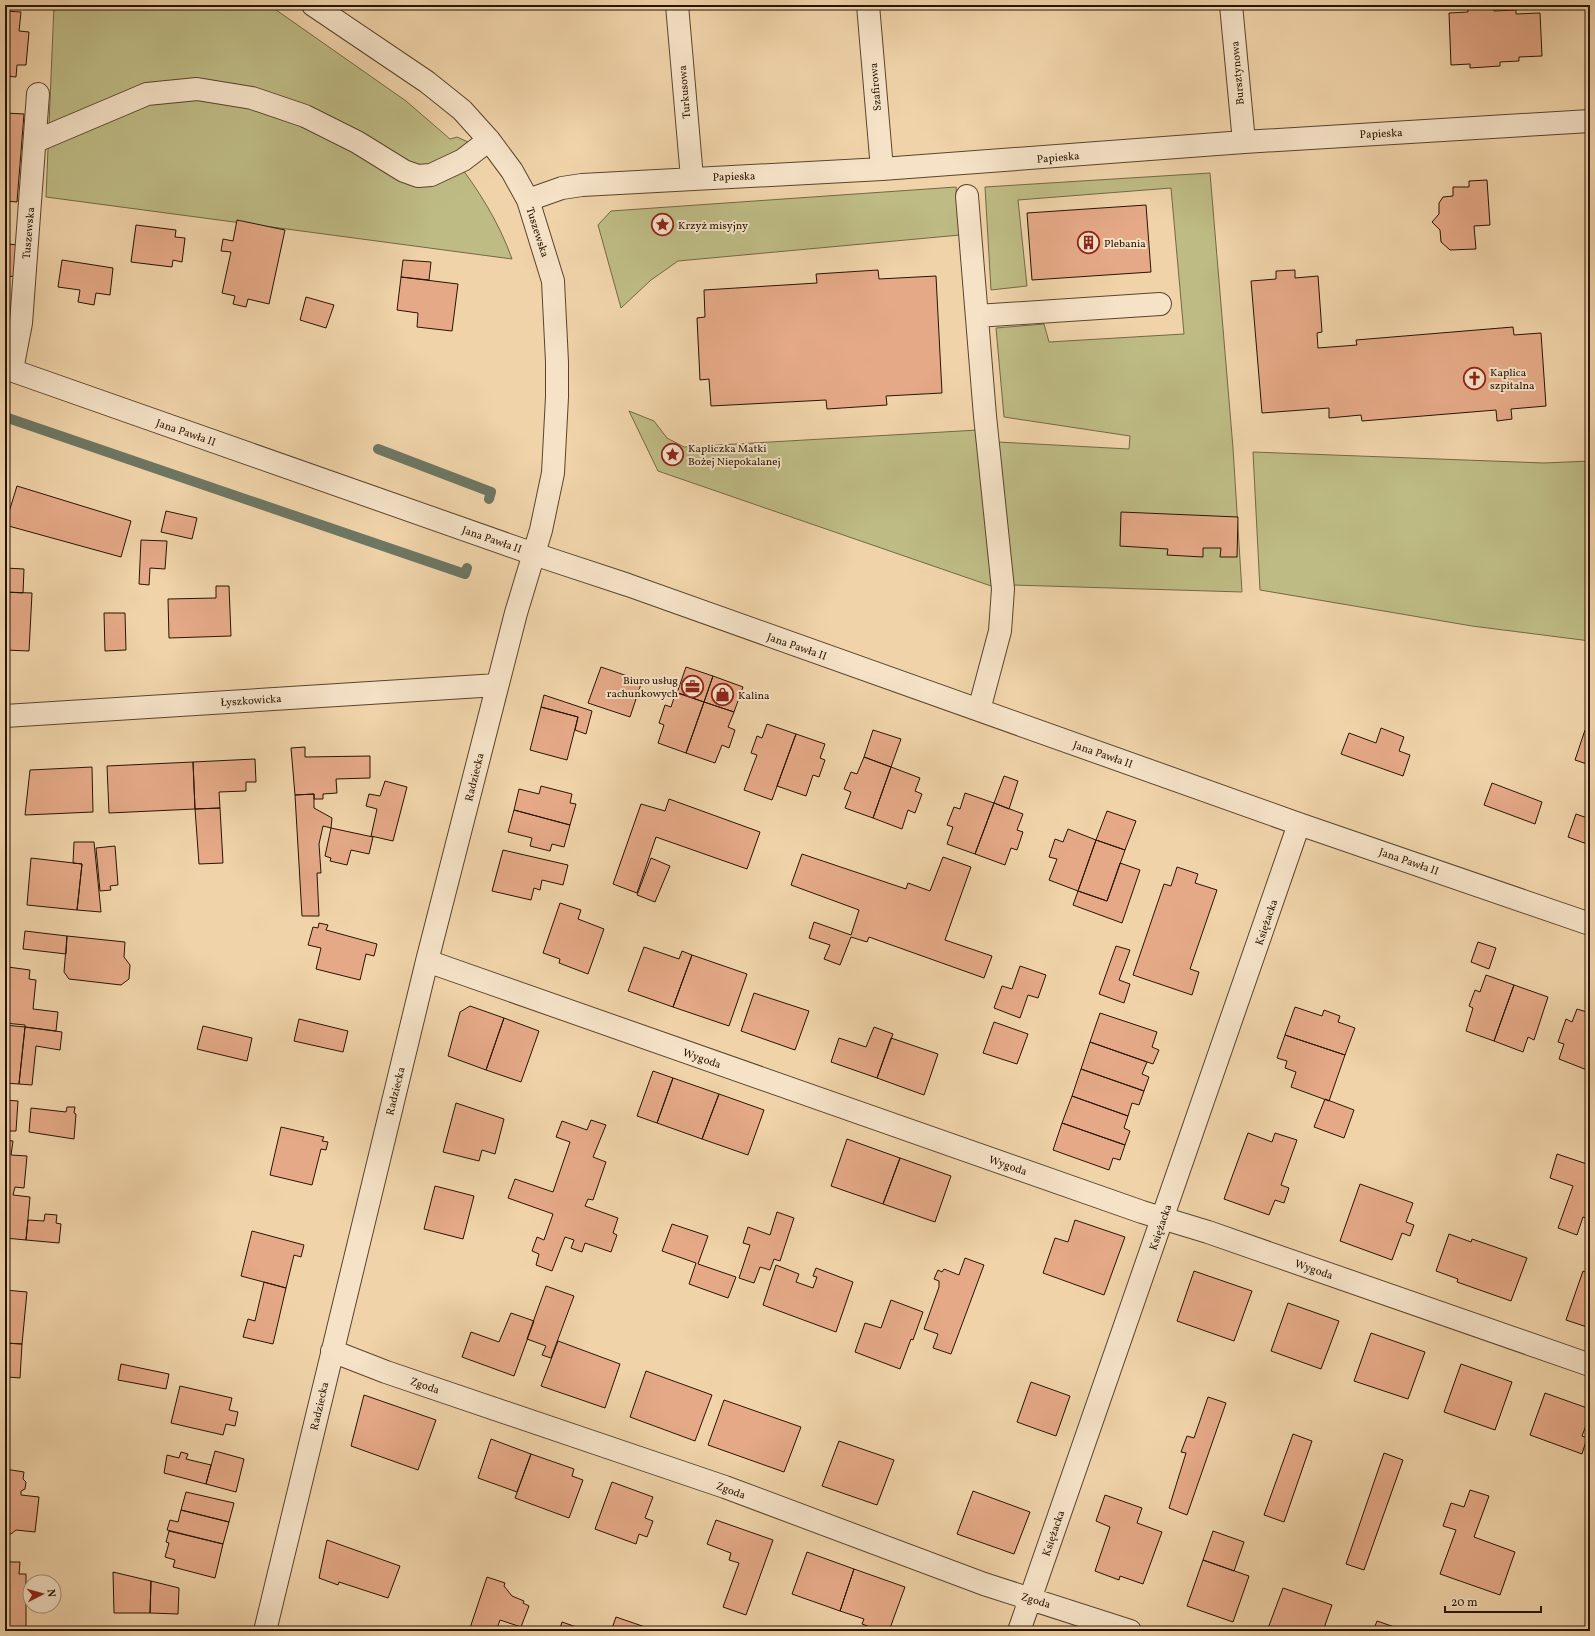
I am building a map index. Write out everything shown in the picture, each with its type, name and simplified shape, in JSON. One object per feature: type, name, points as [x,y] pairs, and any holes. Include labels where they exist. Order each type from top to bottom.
[{"type":"street","name":"Tuszewska","points":[[313,5],[427,82],[462,110],[489,140],[512,171],[528,200],[553,281],[558,362],[553,473],[541,530],[534,554]]},
{"type":"street","name":"Turkusowa","points":[[677,5],[692,178]]},
{"type":"street","name":"Szafirowa","points":[[868,5],[882,170]]},
{"type":"street","name":"Bursztynowa","points":[[1231,5],[1244,142]]},
{"type":"street","points":[[36,141],[147,94],[197,89],[252,98],[305,116],[357,142],[404,171],[418,176],[431,175],[456,164],[489,140]]},
{"type":"street","name":"Tuszewska","points":[[9,369],[21,323],[36,141],[38,94]]},
{"type":"street","name":"Papieska","points":[[528,200],[562,188],[582,185],[692,178],[882,170],[1244,142],[1590,121]]},
{"type":"street","points":[[967,196],[985,416],[1003,589],[1000,631],[979,710]]},
{"type":"street","points":[[977,316],[1160,304]]},
{"type":"street","name":"Jana Pawła II","points":[[9,369],[534,554],[628,585],[1299,824],[1590,924]]},
{"type":"street","name":"Radziecka","points":[[265,1631],[427,961],[497,686],[534,554]]},
{"type":"street","name":"Łyszkowicka","points":[[5,716],[497,686]]},
{"type":"street","name":"Księżacka","points":[[1019,1631],[1299,824]]},
{"type":"street","name":"Wygoda","points":[[427,961],[1162,1218],[1208,1232],[1590,1365]]},
{"type":"street","name":"Zgoda","points":[[332,1352],[386,1372],[725,1487],[984,1584],[1130,1631]]},
{"type":"shaded area","points":[[54,5],[269,5],[406,101],[450,139],[457,137],[468,142],[454,158],[487,206],[501,232],[512,259],[46,197]]},
{"type":"shaded area","points":[[1210,173],[1233,448],[1242,592],[1012,585],[998,442],[1129,449],[1130,436],[1004,417],[996,328],[1044,324],[1049,342],[1184,334],[1171,188],[1018,200],[1027,286],[991,290],[985,187]]},
{"type":"shaded area","points":[[956,187],[960,235],[678,261],[651,280],[621,308],[598,225],[611,211]]},
{"type":"shaded area","points":[[629,411],[654,421],[667,438],[684,447],[978,430],[994,587],[658,471]]},
{"type":"shaded area","points":[[1253,452],[1544,463],[1590,461],[1590,641],[1472,626],[1260,590]]},
{"type":"building","points":[[1493,5],[1494,11],[1516,10],[1516,14],[1540,13],[1542,56],[1519,57],[1519,61],[1500,62],[1500,66],[1470,68],[1470,64],[1451,65],[1449,13],[1468,12],[1468,6]]},
{"type":"building","points":[[5,11],[21,12],[19,31],[29,32],[26,65],[17,65],[16,77],[5,76]]},
{"type":"building","points":[[6,113],[24,114],[17,202],[5,201]]},
{"type":"building","points":[[1487,180],[1490,225],[1474,226],[1476,249],[1450,250],[1441,242],[1440,230],[1432,222],[1439,214],[1439,203],[1443,197],[1453,196],[1453,187],[1469,187],[1469,181]]},
{"type":"building","name":"Plebania","points":[[1146,205],[1151,272],[1032,280],[1027,213]]},
{"type":"building","points":[[237,220],[285,230],[269,304],[248,299],[246,307],[233,304],[235,296],[222,293],[231,252],[221,251],[223,239],[233,241]]},
{"type":"building","points":[[136,225],[176,230],[175,237],[185,238],[182,262],[173,260],[172,267],[131,262]]},
{"type":"building","points":[[5,244],[22,245],[20,277],[5,276]]},
{"type":"building","points":[[62,260],[113,268],[110,295],[96,293],[94,305],[78,302],[80,290],[58,287]]},
{"type":"building","points":[[403,260],[431,262],[429,280],[401,277]]},
{"type":"building","points":[[878,270],[879,279],[936,276],[942,393],[886,396],[887,405],[827,409],[826,400],[711,406],[709,379],[700,380],[697,318],[705,317],[704,290],[817,283],[816,274]]},
{"type":"building","points":[[1295,270],[1295,278],[1318,276],[1322,332],[1317,333],[1318,348],[1357,345],[1356,340],[1513,327],[1514,335],[1541,333],[1546,406],[1511,409],[1512,419],[1497,421],[1496,410],[1362,421],[1361,415],[1329,418],[1329,408],[1262,413],[1251,281],[1276,279],[1276,271]]},
{"type":"building","points":[[401,277],[458,284],[452,331],[417,327],[418,313],[397,310]]},
{"type":"building","points":[[306,297],[334,305],[326,328],[300,320]]},
{"type":"building","points":[[17,486],[131,521],[121,557],[5,525]]},
{"type":"building","points":[[166,511],[197,518],[192,539],[161,532]]},
{"type":"building","points":[[1121,512],[1238,517],[1237,557],[1220,557],[1221,548],[1203,548],[1203,557],[1167,555],[1168,549],[1120,546]]},
{"type":"building","points":[[141,540],[167,541],[165,569],[150,568],[149,585],[139,584]]},
{"type":"building","points":[[5,568],[24,569],[23,593],[5,592]]},
{"type":"building","points":[[216,586],[229,586],[231,636],[169,638],[168,599],[216,598]]},
{"type":"building","points":[[5,592],[32,593],[29,651],[5,650]]},
{"type":"building","points":[[104,613],[125,613],[126,650],[105,651]]},
{"type":"building","points":[[601,667],[642,681],[630,717],[588,703]]},
{"type":"building","points":[[686,667],[713,676],[704,702],[677,693]]},
{"type":"building","points":[[713,676],[743,687],[734,712],[704,702]]},
{"type":"building","points":[[676,692],[704,702],[686,753],[658,743],[664,725],[659,723],[665,705],[671,707]]},
{"type":"building","points":[[544,695],[592,711],[586,734],[575,730],[578,717],[541,707]]},
{"type":"building","points":[[704,702],[734,712],[728,727],[735,730],[729,748],[722,745],[715,763],[686,753]]},
{"type":"building","points":[[541,707],[578,717],[567,760],[530,750]]},
{"type":"building","points":[[767,724],[796,734],[772,800],[744,790],[757,755],[751,753],[757,736],[762,738]]},
{"type":"building","points":[[1381,728],[1404,737],[1399,751],[1410,755],[1403,776],[1341,754],[1349,733],[1376,743]]},
{"type":"building","points":[[873,730],[901,739],[891,767],[864,757]]},
{"type":"building","points":[[1585,730],[1590,732],[1590,765],[1575,760]]},
{"type":"building","points":[[796,734],[825,744],[820,758],[825,760],[819,777],[813,775],[806,796],[777,786]]},
{"type":"building","points":[[305,747],[305,757],[370,756],[370,778],[336,779],[337,793],[323,794],[323,799],[314,799],[314,794],[295,795],[291,748]]},
{"type":"building","points":[[864,757],[891,767],[873,818],[845,808],[851,792],[844,789],[851,772],[857,774]]},
{"type":"building","points":[[255,759],[256,782],[246,782],[246,791],[219,792],[220,808],[195,809],[193,762]]},
{"type":"building","points":[[193,762],[195,809],[109,813],[107,766]]},
{"type":"building","points":[[92,767],[93,812],[25,815],[30,770]]},
{"type":"building","points":[[891,767],[920,778],[915,791],[922,794],[915,813],[908,810],[902,829],[873,818]]},
{"type":"building","points":[[1004,776],[1018,781],[1009,809],[994,803]]},
{"type":"building","points":[[385,781],[407,787],[393,841],[371,836],[377,809],[366,806],[369,794],[380,796]]},
{"type":"building","points":[[1492,783],[1542,802],[1535,824],[1484,805]]},
{"type":"building","points":[[541,786],[572,794],[570,803],[576,804],[570,825],[514,810],[519,789],[539,794]]},
{"type":"building","points":[[965,793],[994,803],[975,854],[947,844],[953,827],[947,825],[954,807],[960,809]]},
{"type":"building","points":[[314,794],[314,808],[332,818],[331,828],[323,826],[319,844],[321,873],[317,873],[319,916],[302,916],[295,795]]},
{"type":"building","points":[[669,799],[760,832],[747,869],[656,837],[637,893],[613,884],[641,804],[665,811]]},
{"type":"building","points":[[994,803],[1023,814],[1017,830],[1023,832],[1017,850],[1011,848],[1005,865],[975,854]]},
{"type":"building","points":[[220,808],[223,863],[199,864],[195,809]]},
{"type":"building","points":[[514,810],[570,825],[564,847],[552,844],[550,851],[530,846],[532,838],[508,832]]},
{"type":"building","points":[[1107,811],[1136,821],[1125,850],[1096,840]]},
{"type":"building","points":[[1576,814],[1590,819],[1590,845],[1568,837]]},
{"type":"building","points":[[331,828],[373,837],[369,854],[351,850],[347,865],[330,861],[331,858],[325,856]]},
{"type":"building","points":[[1068,829],[1096,840],[1078,891],[1049,880],[1057,859],[1049,857],[1055,839],[1063,842]]},
{"type":"building","points":[[1096,840],[1125,850],[1107,901],[1078,891]]},
{"type":"building","points":[[74,842],[94,842],[101,912],[77,910],[82,864],[73,863]]},
{"type":"building","points":[[115,846],[118,885],[110,886],[111,890],[100,891],[96,848]]},
{"type":"building","points":[[503,850],[568,865],[563,885],[542,880],[540,890],[534,888],[531,900],[492,891]]},
{"type":"building","points":[[802,854],[906,889],[908,883],[930,891],[943,857],[971,867],[945,940],[992,956],[984,978],[869,937],[867,942],[851,937],[840,965],[824,959],[830,945],[809,938],[814,922],[851,935],[859,910],[791,885]]},
{"type":"building","points":[[31,858],[82,864],[77,910],[27,905]]},
{"type":"building","points":[[651,858],[670,866],[655,902],[637,895]]},
{"type":"building","points":[[1120,863],[1140,870],[1122,923],[1073,905],[1078,891],[1107,901]]},
{"type":"building","points":[[1177,867],[1198,874],[1195,883],[1217,890],[1190,969],[1199,972],[1192,995],[1133,975],[1164,884],[1171,886]]},
{"type":"building","points":[[560,903],[581,910],[578,919],[604,929],[588,974],[559,963],[560,959],[543,953]]},
{"type":"building","points":[[319,923],[328,925],[326,930],[377,944],[374,956],[366,954],[360,980],[316,969],[321,948],[308,945],[313,927],[318,928]]},
{"type":"building","points":[[25,931],[67,936],[66,954],[23,949]]},
{"type":"building","points":[[67,936],[125,942],[124,957],[130,965],[129,979],[121,985],[69,979],[64,972]]},
{"type":"building","points":[[1478,942],[1496,948],[1489,969],[1471,962]]},
{"type":"building","points":[[1116,946],[1130,950],[1119,980],[1130,984],[1124,1003],[1099,994]]},
{"type":"building","points":[[644,947],[679,959],[682,951],[692,955],[673,1007],[628,991]]},
{"type":"building","points":[[692,955],[747,974],[729,1026],[673,1007]]},
{"type":"building","points":[[1020,966],[1046,975],[1038,998],[1028,995],[1020,1018],[994,1008],[1002,986],[1012,989]]},
{"type":"building","points":[[8,967],[30,970],[29,979],[36,980],[33,1009],[58,1012],[56,1031],[5,1023]]},
{"type":"building","points":[[1486,975],[1514,985],[1494,1041],[1466,1031],[1473,1008],[1469,1006],[1475,990],[1480,992]]},
{"type":"building","points":[[1514,985],[1548,997],[1534,1040],[1528,1037],[1523,1052],[1494,1041]]},
{"type":"building","points":[[754,993],[809,1011],[795,1050],[741,1031]]},
{"type":"building","points":[[470,1006],[504,1018],[486,1070],[448,1056],[460,1012]]},
{"type":"building","points":[[1295,1007],[1322,1016],[1324,1010],[1340,1016],[1338,1022],[1355,1028],[1345,1055],[1285,1035]]},
{"type":"building","points":[[1577,1009],[1590,1013],[1590,1061],[1587,1070],[1559,1059],[1564,1044],[1558,1042],[1566,1019],[1572,1022]]},
{"type":"building","points":[[1100,1013],[1157,1032],[1152,1047],[1159,1050],[1153,1064],[1090,1042]]},
{"type":"building","points":[[504,1018],[539,1031],[521,1082],[486,1070]]},
{"type":"building","points":[[299,1019],[348,1031],[343,1052],[294,1041]]},
{"type":"building","points":[[994,1022],[1028,1034],[1017,1064],[983,1053]]},
{"type":"building","points":[[5,1025],[25,1027],[19,1084],[5,1083]]},
{"type":"building","points":[[203,1026],[252,1038],[247,1061],[197,1049]]},
{"type":"building","points":[[25,1027],[62,1032],[60,1050],[36,1046],[32,1085],[19,1084]]},
{"type":"building","points":[[874,1027],[893,1034],[877,1078],[831,1062],[839,1038],[866,1047]]},
{"type":"building","points":[[1285,1035],[1345,1055],[1329,1101],[1291,1087],[1296,1072],[1285,1068],[1287,1061],[1277,1058]]},
{"type":"building","points":[[891,1038],[938,1054],[924,1095],[877,1078]]},
{"type":"building","points":[[1090,1042],[1147,1062],[1142,1074],[1149,1077],[1144,1091],[1081,1069]]},
{"type":"building","points":[[1081,1069],[1144,1091],[1139,1105],[1132,1103],[1128,1116],[1072,1096]]},
{"type":"building","points":[[653,1071],[673,1078],[657,1123],[637,1116]]},
{"type":"building","points":[[673,1078],[719,1094],[702,1139],[657,1123]]},
{"type":"building","points":[[719,1094],[764,1110],[748,1155],[702,1139]]},
{"type":"building","points":[[1072,1096],[1128,1116],[1124,1128],[1130,1131],[1125,1145],[1062,1123]]},
{"type":"building","points":[[1325,1099],[1354,1110],[1344,1138],[1314,1127]]},
{"type":"building","points":[[5,1100],[18,1101],[16,1131],[5,1131]]},
{"type":"building","points":[[456,1103],[504,1119],[495,1154],[482,1150],[479,1161],[443,1152]]},
{"type":"building","points":[[67,1107],[75,1107],[74,1113],[76,1114],[74,1139],[29,1132],[31,1108],[66,1112]]},
{"type":"building","points":[[591,1120],[606,1125],[593,1157],[606,1162],[593,1200],[588,1199],[585,1206],[618,1218],[613,1233],[617,1235],[611,1252],[585,1243],[582,1252],[571,1248],[574,1240],[565,1237],[552,1271],[536,1265],[539,1254],[532,1251],[537,1237],[544,1240],[553,1214],[508,1198],[515,1179],[553,1192],[570,1142],[556,1137],[562,1121],[587,1130]]},
{"type":"building","points":[[1062,1123],[1125,1145],[1120,1160],[1113,1158],[1109,1170],[1053,1150]]},
{"type":"building","points":[[281,1127],[324,1137],[322,1141],[328,1142],[326,1150],[321,1149],[312,1185],[270,1175]]},
{"type":"building","points":[[1248,1133],[1272,1142],[1275,1133],[1297,1140],[1281,1185],[1289,1188],[1284,1203],[1275,1200],[1269,1215],[1224,1199]]},
{"type":"building","points":[[847,1139],[900,1158],[883,1204],[831,1186]]},
{"type":"building","points":[[5,1140],[13,1141],[11,1155],[27,1156],[24,1188],[15,1187],[13,1195],[30,1197],[26,1240],[5,1238]]},
{"type":"building","points":[[1557,1154],[1590,1165],[1590,1220],[1583,1217],[1577,1235],[1558,1228],[1573,1186],[1550,1178]]},
{"type":"building","points":[[900,1158],[951,1176],[935,1222],[883,1204]]},
{"type":"building","points":[[1360,1184],[1413,1203],[1406,1222],[1414,1225],[1410,1236],[1402,1233],[1392,1260],[1340,1241]]},
{"type":"building","points":[[435,1186],[474,1196],[463,1239],[424,1229]]},
{"type":"building","points":[[777,1212],[794,1218],[780,1261],[774,1259],[770,1270],[760,1267],[754,1283],[739,1278],[750,1245],[743,1243],[748,1227],[770,1235]]},
{"type":"building","points":[[45,1214],[57,1215],[56,1223],[61,1224],[59,1243],[26,1240],[28,1220],[44,1221]]},
{"type":"building","points":[[1075,1220],[1125,1237],[1104,1295],[1043,1273],[1055,1238],[1068,1242]]},
{"type":"building","points":[[672,1224],[708,1236],[698,1264],[736,1277],[728,1298],[689,1284],[696,1263],[662,1251]]},
{"type":"building","points":[[252,1231],[304,1245],[301,1257],[294,1255],[286,1288],[241,1276]]},
{"type":"building","points":[[1449,1234],[1471,1242],[1472,1239],[1527,1258],[1511,1301],[1457,1282],[1458,1279],[1436,1271]]},
{"type":"building","points":[[965,1258],[984,1265],[951,1354],[933,1348],[938,1334],[924,1329],[939,1287],[939,1281],[934,1279],[938,1270],[942,1272],[944,1269],[959,1275]]},
{"type":"building","points":[[776,1265],[799,1274],[796,1282],[813,1288],[817,1277],[813,1276],[816,1268],[853,1282],[836,1332],[763,1305]]},
{"type":"building","points":[[1194,1271],[1252,1291],[1234,1341],[1177,1321]]},
{"type":"building","points":[[1583,1271],[1590,1274],[1590,1328],[1566,1320]]},
{"type":"building","points":[[264,1282],[286,1288],[273,1344],[243,1337],[248,1319],[255,1321]]},
{"type":"building","points":[[546,1286],[574,1296],[551,1358],[542,1355],[546,1346],[527,1339]]},
{"type":"building","points":[[5,1290],[27,1292],[22,1344],[5,1343]]},
{"type":"building","points":[[891,1300],[923,1312],[913,1340],[911,1339],[900,1369],[855,1352],[865,1323],[881,1328]]},
{"type":"building","points":[[1288,1303],[1339,1321],[1321,1369],[1271,1351]]},
{"type":"building","points":[[511,1313],[534,1321],[514,1376],[462,1357],[471,1332],[499,1342]]},
{"type":"building","points":[[1371,1333],[1425,1352],[1408,1399],[1354,1381]]},
{"type":"building","points":[[558,1341],[620,1364],[605,1408],[541,1386]]},
{"type":"building","points":[[5,1343],[22,1344],[20,1378],[8,1377],[9,1369],[5,1369]]},
{"type":"building","points":[[121,1364],[169,1374],[166,1389],[118,1380]]},
{"type":"building","points":[[1461,1364],[1512,1382],[1495,1430],[1444,1412]]},
{"type":"building","points":[[646,1371],[712,1395],[695,1441],[630,1417]]},
{"type":"building","points":[[1031,1382],[1070,1396],[1056,1436],[1017,1422]]},
{"type":"building","points":[[180,1386],[232,1398],[229,1410],[238,1412],[235,1426],[226,1424],[223,1435],[171,1423]]},
{"type":"building","points":[[1545,1393],[1590,1409],[1590,1415],[1582,1436],[1587,1438],[1582,1454],[1530,1435]]},
{"type":"building","points":[[364,1395],[436,1420],[418,1470],[351,1446]]},
{"type":"building","points":[[1208,1397],[1226,1403],[1187,1515],[1169,1508],[1186,1453],[1181,1452],[1187,1436],[1194,1438]]},
{"type":"building","points":[[724,1400],[801,1427],[784,1472],[708,1445]]},
{"type":"building","points":[[5,1430],[9,1430],[6,1449],[5,1449]]},
{"type":"building","points":[[1293,1434],[1312,1441],[1284,1522],[1264,1515]]},
{"type":"building","points":[[491,1439],[531,1454],[517,1492],[478,1478]]},
{"type":"building","points":[[839,1441],[894,1460],[877,1505],[822,1486]]},
{"type":"building","points":[[215,1451],[244,1459],[236,1492],[206,1484]]},
{"type":"building","points":[[181,1452],[188,1454],[186,1459],[211,1465],[206,1484],[164,1473],[167,1455],[179,1458]]},
{"type":"building","points":[[1384,1453],[1403,1460],[1364,1570],[1346,1564]]},
{"type":"building","points":[[531,1454],[574,1469],[572,1476],[583,1480],[569,1518],[515,1498]]},
{"type":"building","points":[[5,1469],[24,1472],[23,1479],[26,1482],[25,1489],[21,1491],[21,1495],[39,1497],[35,1532],[16,1530],[11,1534],[5,1534]]},
{"type":"building","points":[[612,1482],[653,1497],[645,1518],[653,1521],[647,1537],[639,1534],[636,1544],[595,1529]]},
{"type":"building","points":[[1470,1490],[1489,1496],[1474,1537],[1515,1552],[1500,1595],[1440,1574],[1456,1530],[1443,1526],[1451,1503],[1464,1507]]},
{"type":"building","points":[[973,1491],[1030,1512],[1014,1554],[957,1534]]},
{"type":"building","points":[[186,1492],[234,1503],[229,1522],[181,1510]]},
{"type":"building","points":[[1105,1495],[1142,1508],[1137,1523],[1162,1532],[1143,1584],[1120,1576],[1119,1580],[1095,1571],[1110,1527],[1096,1521]]},
{"type":"building","points":[[181,1510],[229,1522],[223,1544],[167,1530],[170,1520],[178,1522]]},
{"type":"building","points":[[716,1520],[773,1540],[746,1615],[723,1607],[739,1563],[729,1560],[731,1553],[707,1544]]},
{"type":"building","points":[[169,1531],[223,1544],[215,1578],[173,1567],[175,1560],[165,1557],[169,1543],[166,1542]]},
{"type":"building","points":[[1213,1531],[1244,1542],[1234,1571],[1203,1560]]},
{"type":"building","points":[[327,1540],[400,1566],[388,1598],[339,1582],[338,1585],[319,1578]]},
{"type":"building","points":[[807,1552],[854,1569],[840,1611],[792,1594]]},
{"type":"building","points":[[5,1555],[9,1556],[10,1562],[20,1562],[19,1574],[22,1574],[22,1614],[26,1614],[26,1631],[9,1631],[9,1582],[5,1582]]},
{"type":"building","points":[[1203,1560],[1249,1576],[1233,1622],[1187,1606]]},
{"type":"building","points":[[854,1569],[905,1587],[889,1631],[881,1631],[862,1624],[864,1619],[840,1611]]},
{"type":"building","points":[[113,1572],[151,1581],[150,1613],[114,1613]]},
{"type":"building","points":[[487,1577],[505,1583],[504,1586],[512,1596],[524,1601],[523,1603],[529,1606],[521,1627],[500,1620],[496,1631],[469,1631]]},
{"type":"building","points":[[151,1581],[179,1588],[178,1614],[150,1613]]},
{"type":"building","points":[[5,1582],[9,1582],[9,1631],[5,1631]]},
{"type":"building","points":[[1283,1588],[1332,1605],[1323,1631],[1267,1631]]},
{"type":"building","points":[[616,1617],[651,1629],[650,1631],[611,1631]]},
{"type":"building","points":[[1377,1621],[1406,1631],[1373,1631]]},
{"type":"building","points":[[562,1622],[588,1631],[559,1631]]},
{"type":"waterway","points":[[5,417],[465,574],[467,568]]},
{"type":"waterway","points":[[378,449],[491,492],[489,499]]},
{"type":"place","name":"Krzyż misyjny","points":[[662,225]]},
{"type":"place","name":"Plebania","points":[[1089,243]]},
{"type":"place","name":"Kaplica szpitalna","points":[[1474,378]]},
{"type":"place","name":"Kapliczka Matki Bożej Niepokalanej","points":[[672,454]]},
{"type":"place","name":"Biuro usług rachunkowych","points":[[693,686]]},
{"type":"place","name":"Kalina","points":[[723,695]]}]
